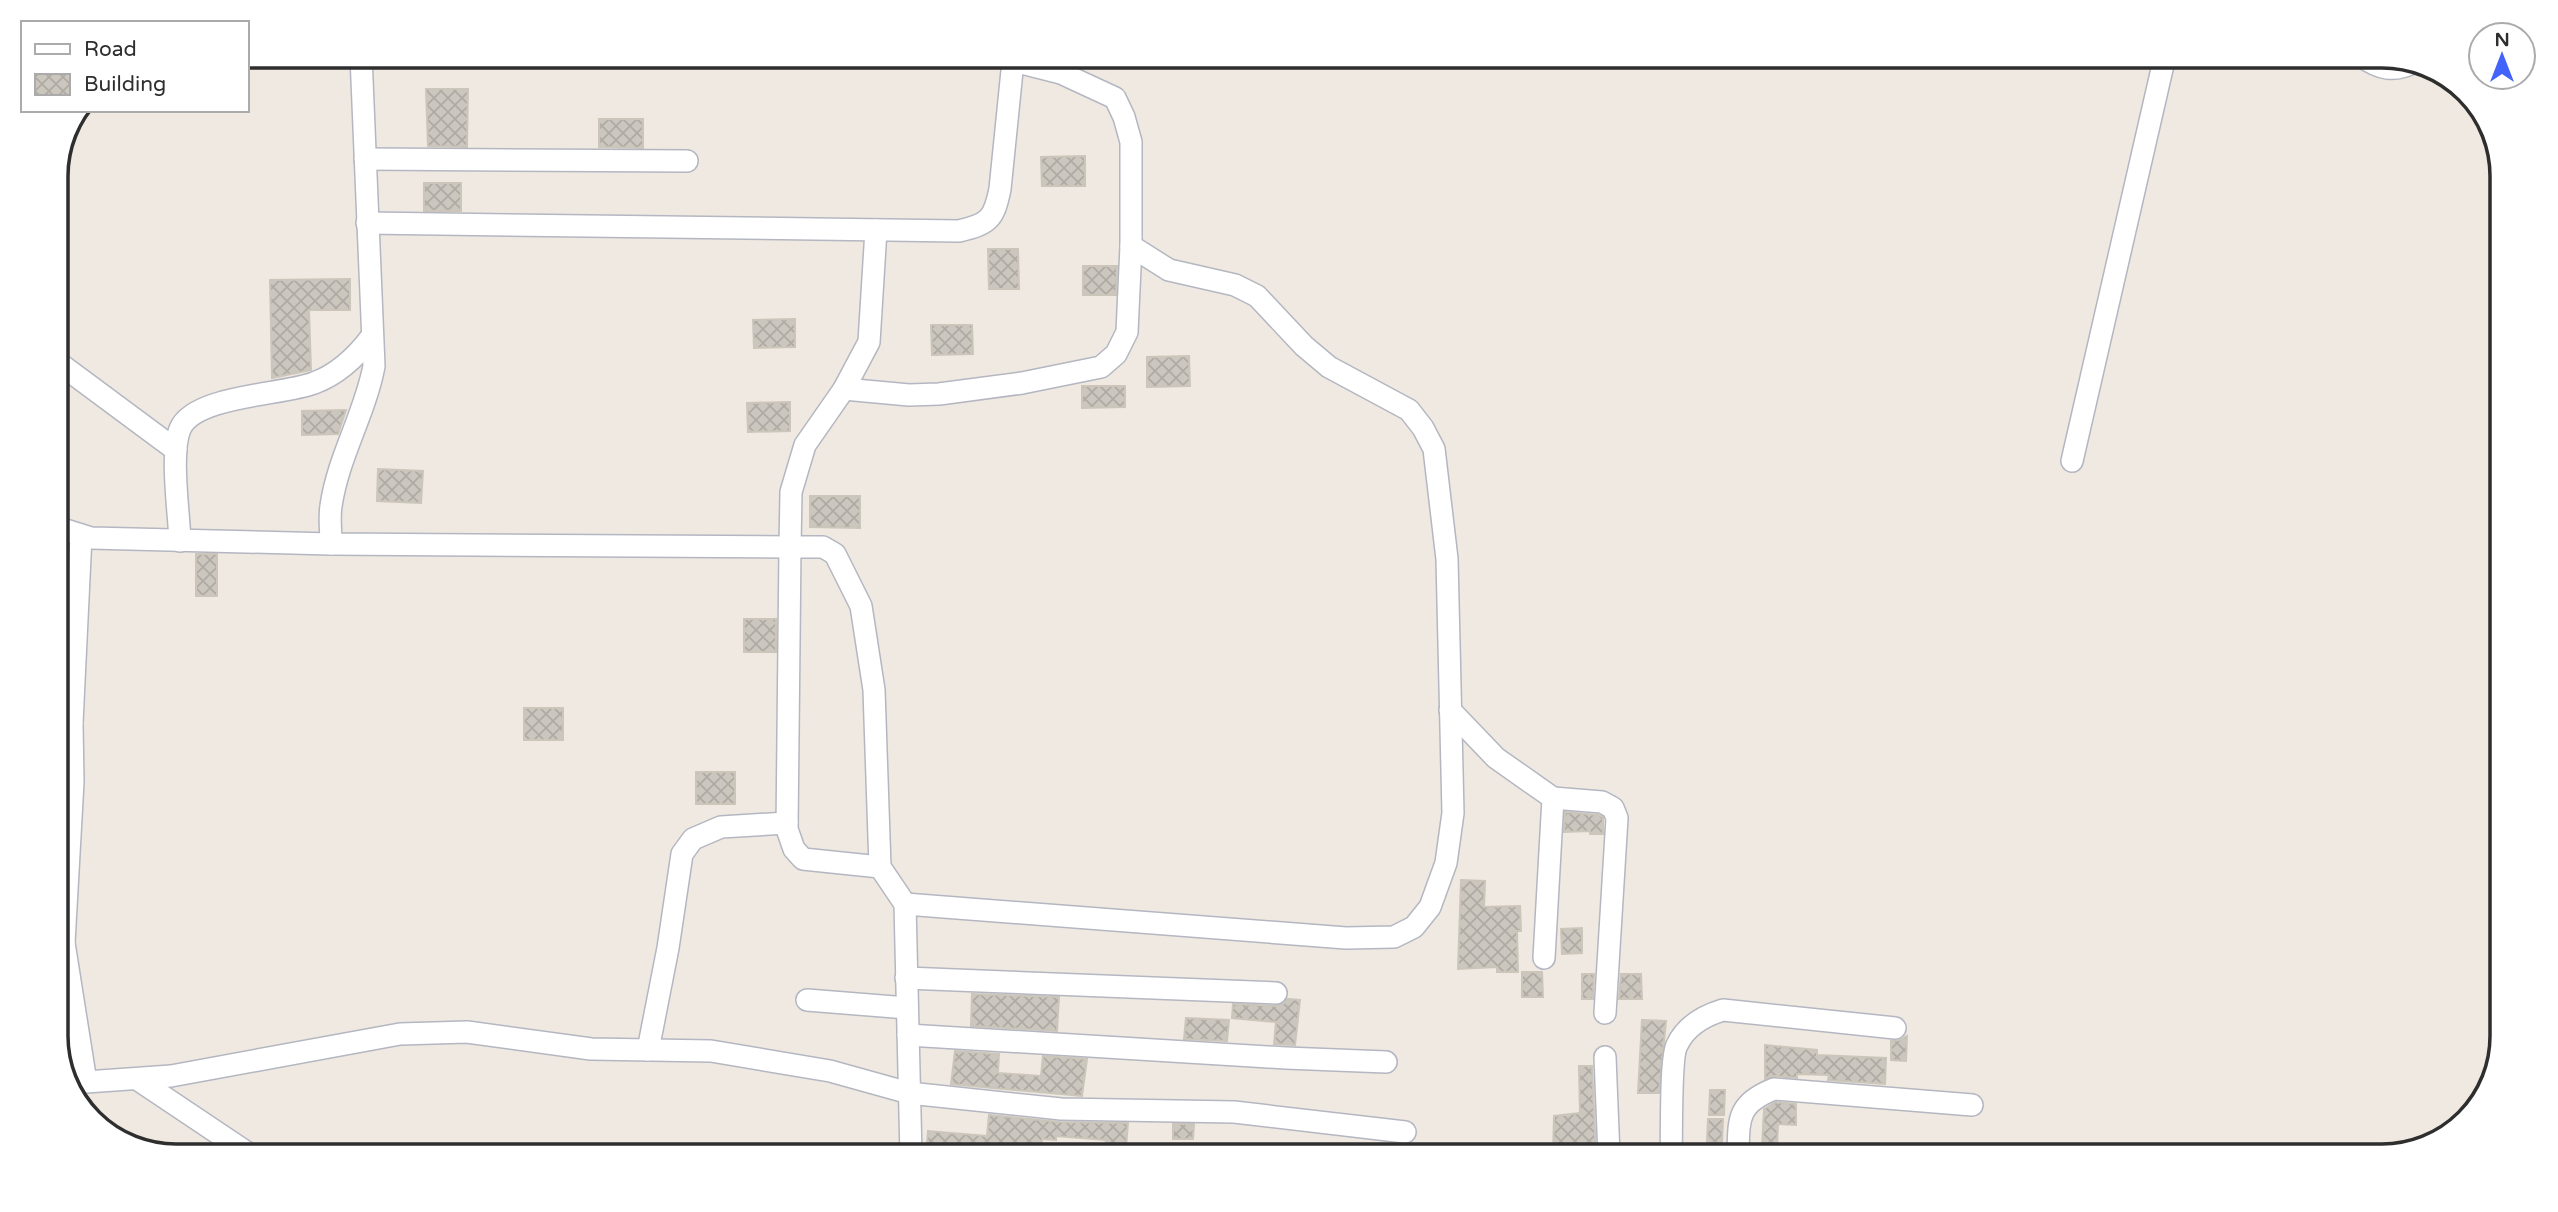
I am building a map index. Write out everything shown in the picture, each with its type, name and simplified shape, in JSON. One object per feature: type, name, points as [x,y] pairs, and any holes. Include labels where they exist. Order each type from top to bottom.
[{"type":"street","points":[[331,544],[331,506],[368,395],[374,366],[361,68]]},
{"type":"street","points":[[367,223],[959,231],[972,228],[991,218],[1000,189],[1010,68]]},
{"type":"street","points":[[844,389],[909,395],[939,394],[1022,383],[1101,367],[1116,354],[1127,332],[1131,246],[1131,142],[1115,98],[1044,68]]},
{"type":"street","points":[[2071,461],[2162,68]]},
{"type":"street","points":[[365,159],[687,161]]},
{"type":"street","points":[[876,230],[869,342],[844,389],[805,445],[791,492],[787,823],[794,849],[803,859],[880,867]]},
{"type":"street","points":[[905,904],[1346,938],[1394,937],[1414,927],[1430,907],[1446,863],[1453,813],[1447,559],[1434,449],[1409,410],[1329,367],[1304,346],[1257,296],[1235,285],[1169,270],[1131,246]]},
{"type":"street","points":[[180,541],[176,450],[181,427],[192,416],[228,399],[296,389],[316,382],[356,357],[372,336]]},
{"type":"street","points":[[68,370],[176,450]]},
{"type":"street","points":[[68,531],[91,538],[180,541],[823,547],[835,554],[861,606],[874,690],[880,867],[905,904],[911,1144]]},
{"type":"street","points":[[68,843],[73,782],[72,723],[81,536]]},
{"type":"street","points":[[1450,710],[1496,758],[1553,798],[1602,802],[1613,808],[1617,818],[1605,1013]]},
{"type":"street","points":[[68,717],[72,723]]},
{"type":"street","points":[[1544,958],[1553,798]]},
{"type":"street","points":[[648,1050],[668,948],[682,854],[693,839],[720,827],[787,823]]},
{"type":"street","points":[[906,978],[1276,993]]},
{"type":"street","points":[[68,984],[86,1082],[171,1076],[400,1034],[467,1032],[591,1049],[711,1051],[830,1071],[909,1093],[1061,1109],[1234,1112],[1405,1132]]},
{"type":"street","points":[[807,1000],[907,1008]]},
{"type":"street","points":[[1671,1144],[1675,1048],[1687,1029],[1707,1015],[1723,1010],[1895,1028]]},
{"type":"street","points":[[908,1035],[1272,1058],[1387,1062]]},
{"type":"street","points":[[1605,1057],[1609,1144]]},
{"type":"street","points":[[136,1079],[234,1144]]},
{"type":"street","points":[[1738,1144],[1739,1118],[1748,1103],[1774,1089],[1972,1105]]},
{"type":"building","points":[[426,89],[468,89],[467,147],[428,146]]},
{"type":"building","points":[[599,119],[643,119],[643,148],[599,147]]},
{"type":"building","points":[[1085,156],[1085,186],[1042,186],[1041,157]]},
{"type":"building","points":[[424,183],[461,183],[461,211],[424,211]]},
{"type":"building","points":[[988,249],[1018,249],[1019,289],[989,289]]},
{"type":"building","points":[[1083,266],[1117,266],[1116,295],[1083,295]]},
{"type":"building","points":[[350,279],[350,310],[309,310],[311,370],[272,378],[270,280]]},
{"type":"building","points":[[795,319],[795,347],[754,348],[753,320]]},
{"type":"building","points":[[931,325],[972,325],[973,354],[932,355]]},
{"type":"building","points":[[1189,356],[1190,386],[1147,387],[1147,357]]},
{"type":"building","points":[[1082,386],[1125,386],[1125,407],[1082,408]]},
{"type":"building","points":[[790,402],[790,431],[748,432],[747,403]]},
{"type":"building","points":[[346,410],[338,434],[302,435],[302,411]]},
{"type":"building","points":[[378,469],[423,471],[421,503],[377,501]]},
{"type":"building","points":[[810,496],[860,496],[860,528],[810,527]]},
{"type":"building","points":[[196,554],[217,554],[217,596],[196,596]]},
{"type":"building","points":[[744,619],[776,619],[776,652],[744,652]]},
{"type":"building","points":[[524,708],[563,708],[563,740],[524,740]]},
{"type":"building","points":[[696,772],[735,772],[735,804],[696,804]]},
{"type":"building","points":[[1565,812],[1603,817],[1603,834],[1590,834],[1590,831],[1564,832]]},
{"type":"building","points":[[1461,880],[1485,881],[1484,907],[1520,906],[1521,931],[1517,931],[1518,972],[1497,972],[1497,967],[1458,969]]},
{"type":"building","points":[[1582,928],[1582,953],[1562,954],[1561,929]]},
{"type":"building","points":[[1522,972],[1542,972],[1543,997],[1522,997]]},
{"type":"building","points":[[1582,974],[1594,974],[1593,999],[1582,999]]},
{"type":"building","points":[[1621,974],[1641,974],[1642,999],[1619,999]]},
{"type":"building","points":[[972,994],[1059,997],[1057,1031],[971,1026]]},
{"type":"building","points":[[1287,999],[1300,1000],[1295,1045],[1274,1044],[1276,1022],[1232,1018],[1233,1004],[1276,1006]]},
{"type":"building","points":[[1186,1018],[1229,1020],[1227,1041],[1184,1039]]},
{"type":"building","points":[[1642,1020],[1666,1021],[1659,1093],[1638,1093]]},
{"type":"building","points":[[1907,1036],[1906,1061],[1891,1060],[1891,1041]]},
{"type":"building","points":[[1765,1045],[1817,1050],[1817,1055],[1886,1058],[1885,1084],[1828,1080],[1829,1075],[1797,1074],[1797,1078],[1775,1076],[1765,1079]]},
{"type":"building","points":[[955,1051],[999,1054],[998,1073],[1041,1076],[1043,1056],[1087,1059],[1082,1096],[951,1084]]},
{"type":"building","points":[[1579,1066],[1592,1066],[1595,1144],[1553,1144],[1554,1116],[1580,1113]]},
{"type":"building","points":[[1710,1090],[1725,1090],[1724,1115],[1709,1115]]},
{"type":"building","points":[[1776,1102],[1796,1104],[1796,1125],[1778,1124],[1777,1144],[1762,1144],[1764,1109]]},
{"type":"building","points":[[989,1115],[1060,1122],[1128,1123],[1126,1144],[1105,1144],[1106,1140],[1056,1136],[1056,1140],[1042,1139],[1042,1144],[927,1144],[928,1131],[987,1136]]},
{"type":"building","points":[[1708,1119],[1723,1119],[1722,1144],[1707,1143]]},
{"type":"building","points":[[1173,1124],[1194,1124],[1193,1139],[1173,1139]]}]
